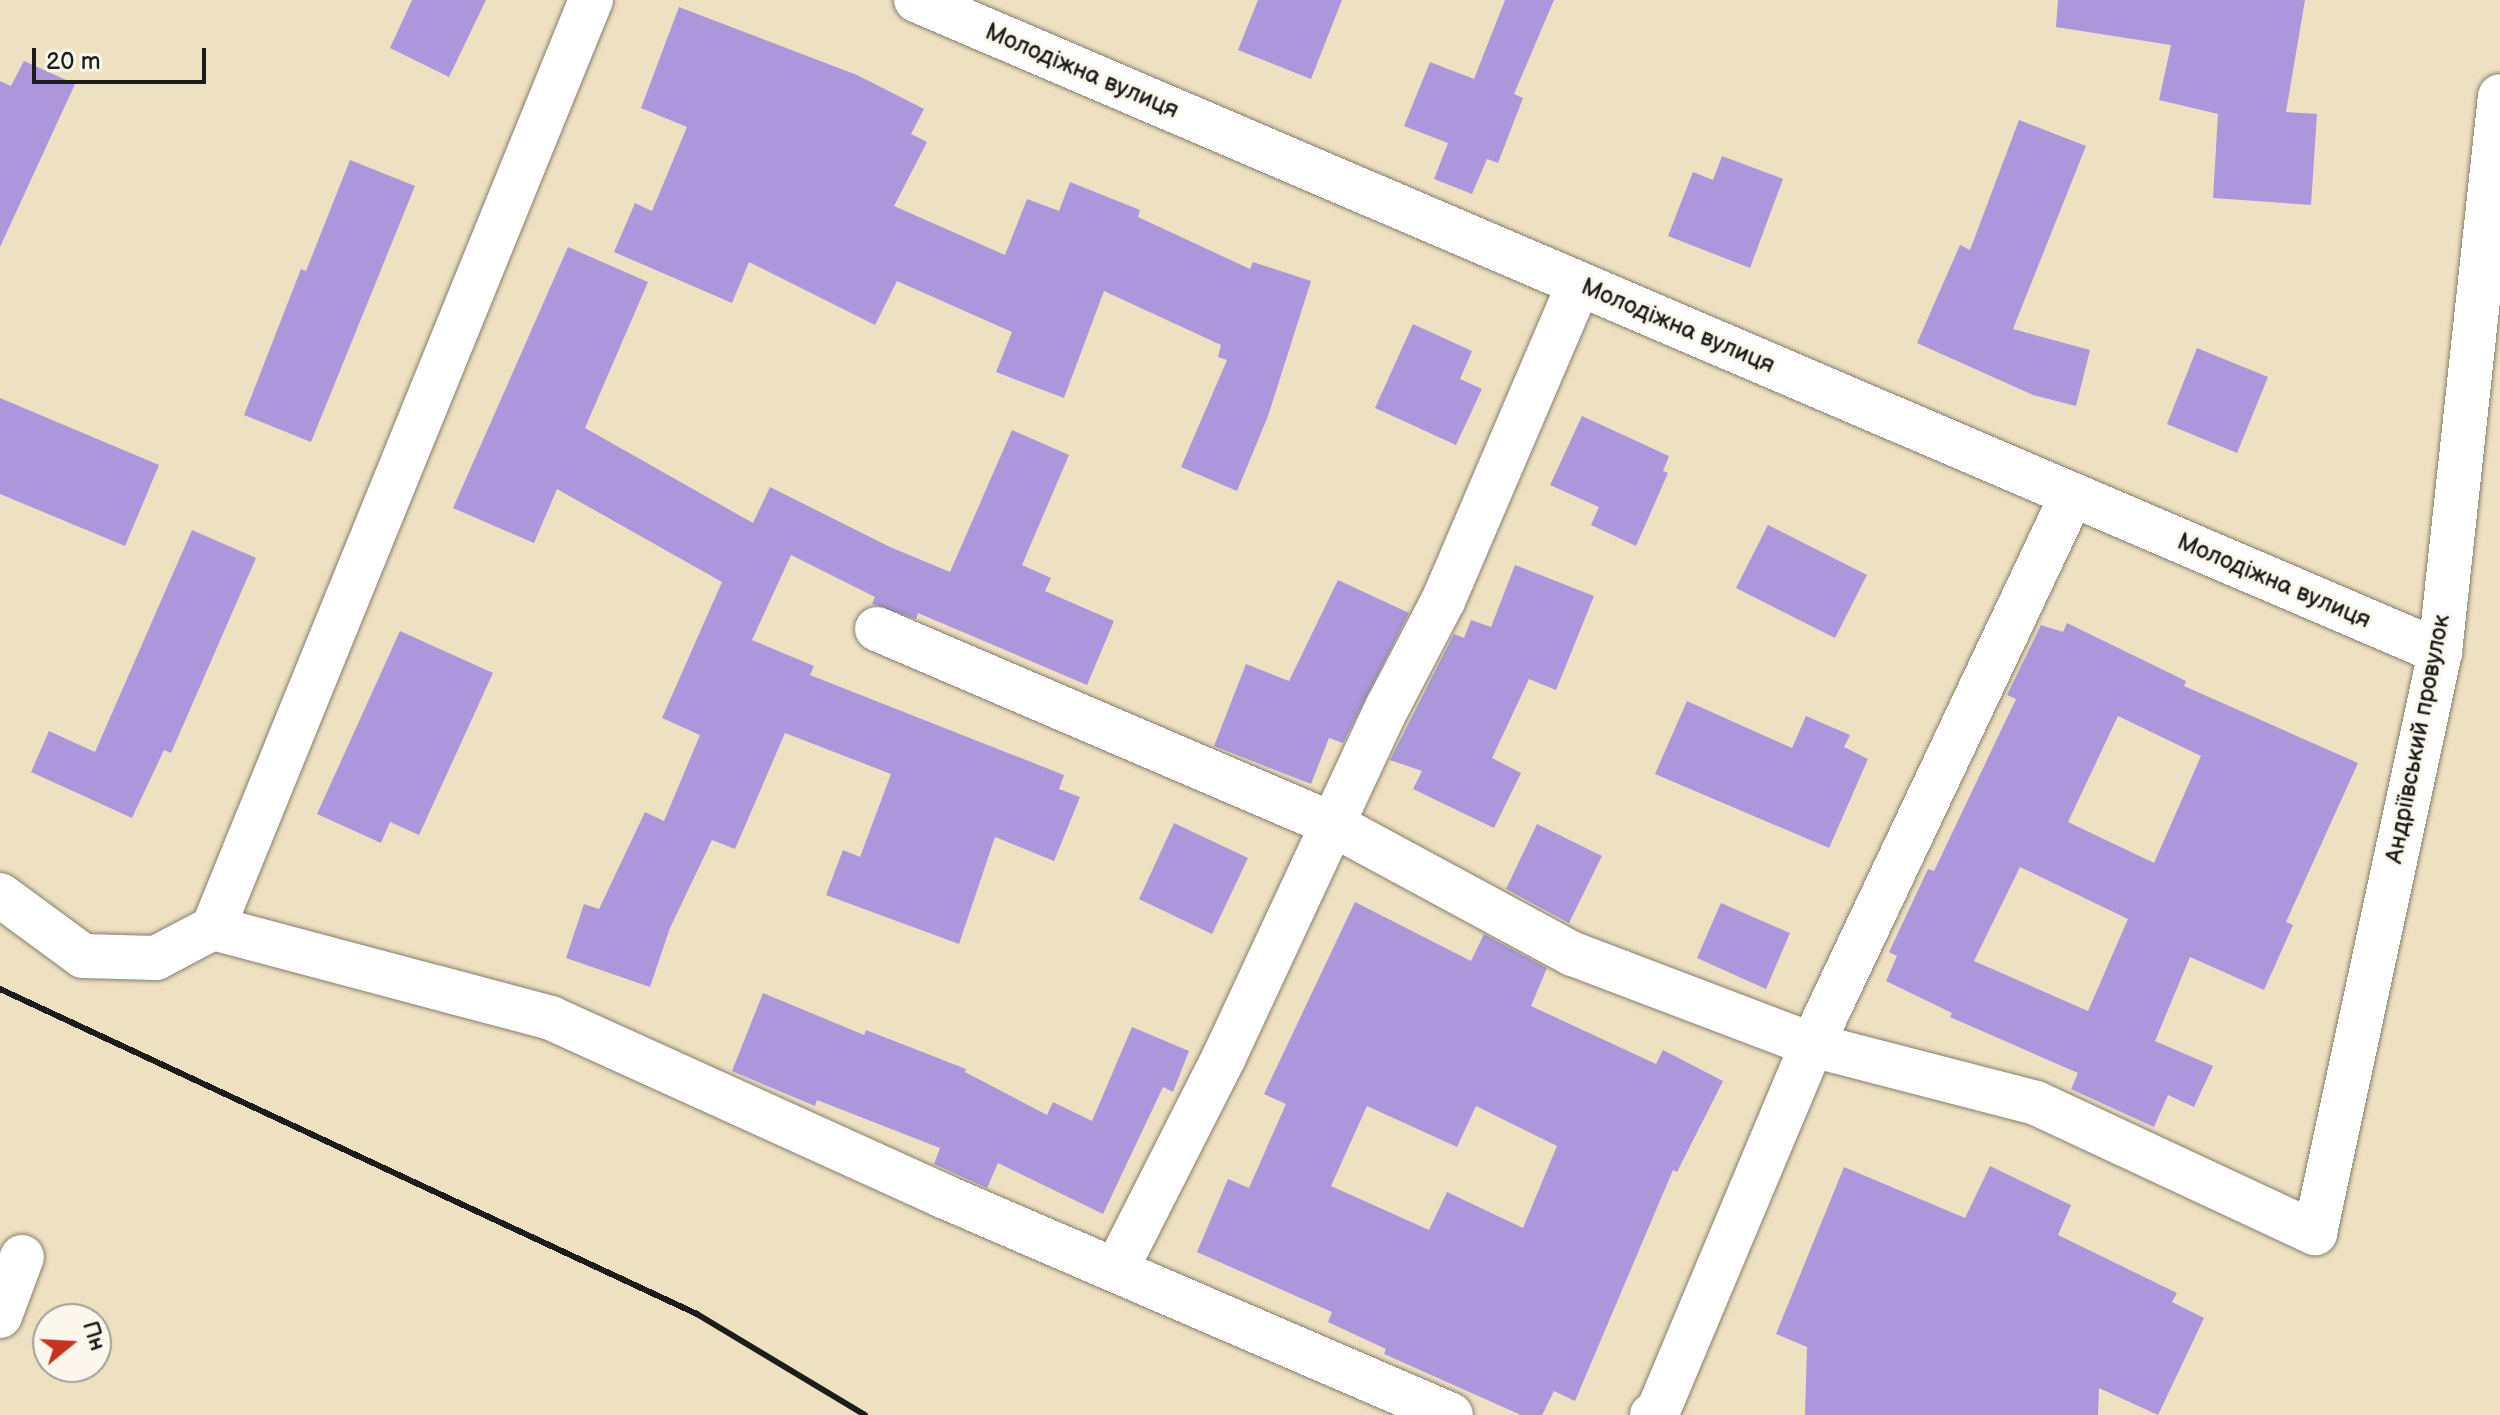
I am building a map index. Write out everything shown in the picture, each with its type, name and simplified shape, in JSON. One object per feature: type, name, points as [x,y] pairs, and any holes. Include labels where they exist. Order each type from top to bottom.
[{"type":"street","points":[[0,895],[83,956],[156,958],[213,928],[591,0]]},
{"type":"street","name":"Молодіжна вулиця","points":[[916,0],[2440,652]]},
{"type":"street","name":"Андріївський провулок","points":[[1812,1045],[2036,1103],[2315,1233],[2440,652],[2500,96]]},
{"type":"street","points":[[1116,1270],[1224,1057],[1388,706],[1443,601],[1579,284]]},
{"type":"street","points":[[1652,1415],[1658,1411],[1812,1045],[2072,495]]},
{"type":"street","points":[[877,629],[1334,825],[1573,954],[1812,1045]]},
{"type":"street","points":[[213,928],[551,1018],[1116,1270],[1451,1415]]},
{"type":"street","points":[[0,1316],[22,1257]]},
{"type":"building","points":[[412,0],[486,0],[449,77],[390,48]]},
{"type":"building","points":[[1258,0],[1342,0],[1311,79],[1238,50]]},
{"type":"building","points":[[1505,0],[1554,0],[1514,94],[1523,98],[1498,163],[1487,159],[1472,194],[1434,179],[1448,143],[1404,126],[1430,62],[1474,79]]},
{"type":"building","points":[[2058,0],[2305,0],[2286,112],[2317,114],[2311,205],[2213,198],[2218,114],[2159,100],[2171,45],[2056,27]]},
{"type":"building","points":[[679,7],[857,75],[924,109],[911,134],[927,142],[894,206],[1005,255],[1027,199],[1059,211],[1070,182],[1140,210],[1138,217],[1250,269],[1253,262],[1311,281],[1268,416],[1237,491],[1181,467],[1227,360],[1218,357],[1221,345],[1104,291],[1064,398],[996,372],[1012,332],[897,281],[875,325],[749,262],[732,303],[614,252],[635,203],[652,211],[687,127],[641,108]]},
{"type":"building","points":[[24,61],[75,84],[0,247],[0,81],[11,86]]},
{"type":"building","points":[[2019,120],[2086,146],[2013,329],[2090,350],[2076,406],[2033,395],[1917,343],[1960,245],[1970,250]]},
{"type":"building","points":[[1722,156],[1783,179],[1750,268],[1668,236],[1693,172],[1713,180]]},
{"type":"building","points":[[350,160],[415,186],[311,442],[244,415],[301,269],[306,271]]},
{"type":"building","points":[[568,247],[648,282],[585,428],[753,523],[770,487],[890,547],[950,572],[1012,430],[1069,455],[1022,565],[1051,578],[1045,591],[1114,621],[1087,685],[918,613],[916,619],[872,604],[875,597],[791,555],[752,640],[814,666],[810,675],[1064,775],[1059,789],[1080,797],[1054,861],[995,837],[959,944],[826,895],[843,850],[860,857],[891,774],[785,733],[735,849],[712,840],[670,928],[650,987],[566,958],[584,904],[599,909],[645,812],[664,821],[700,735],[662,718],[722,582],[557,489],[534,543],[453,508]]},
{"type":"building","points":[[1413,324],[1472,351],[1460,379],[1482,389],[1456,445],[1375,408]]},
{"type":"building","points":[[2197,348],[2268,377],[2237,453],[2167,424]]},
{"type":"building","points":[[0,398],[159,465],[125,546],[0,494]]},
{"type":"building","points":[[1582,416],[1669,456],[1663,471],[1668,473],[1636,546],[1591,525],[1599,507],[1550,485]]},
{"type":"building","points":[[1768,525],[1867,575],[1835,638],[1736,588]]},
{"type":"building","points":[[192,530],[256,558],[171,753],[164,750],[132,818],[31,772],[49,731],[95,752]]},
{"type":"building","points":[[1515,565],[1594,596],[1556,690],[1529,679],[1492,758],[1521,773],[1494,828],[1413,789],[1422,771],[1390,760],[1454,634],[1464,638],[1471,620],[1491,627]]},
{"type":"building","points":[[1338,580],[1409,613],[1343,743],[1329,738],[1311,784],[1214,746],[1246,664],[1289,681]]},
{"type":"building","points":[[2067,623],[2186,681],[2184,686],[2358,763],[2286,922],[2293,925],[2264,990],[2190,957],[2155,1041],[2213,1066],[2194,1107],[2168,1095],[2154,1127],[2071,1089],[2078,1073],[1950,1017],[1952,1013],[1886,981],[1897,956],[1889,952],[1928,869],[1934,871],[2016,699],[2007,695],[2041,625],[2063,632]],"holes":[[[2118,716],[2201,756],[2154,863],[2068,822]],[[2020,867],[2128,919],[2088,1011],[1974,961]]]},
{"type":"building","points":[[400,631],[493,673],[419,835],[390,822],[381,843],[317,814]]},
{"type":"building","points":[[1687,701],[1792,748],[1806,716],[1850,735],[1844,747],[1868,759],[1829,848],[1655,774]]},
{"type":"building","points":[[1174,823],[1248,858],[1212,934],[1139,899]]},
{"type":"building","points":[[1537,824],[1602,856],[1569,923],[1506,889]]},
{"type":"building","points":[[1355,902],[1471,961],[1484,934],[1547,968],[1531,1006],[1656,1064],[1663,1050],[1723,1081],[1677,1172],[1673,1170],[1575,1401],[1554,1391],[1542,1415],[1521,1415],[1384,1354],[1386,1349],[1328,1322],[1332,1312],[1197,1252],[1228,1179],[1249,1188],[1286,1104],[1264,1094]],"holes":[[[1367,1106],[1457,1147],[1476,1106],[1557,1146],[1523,1228],[1447,1192],[1429,1230],[1331,1186]]]},
{"type":"building","points":[[1721,903],[1790,933],[1766,989],[1697,958]]},
{"type":"building","points":[[763,993],[864,1035],[866,1030],[966,1069],[965,1072],[1047,1115],[1053,1102],[1092,1121],[1132,1027],[1189,1051],[1173,1092],[1163,1087],[1103,1214],[998,1163],[987,1188],[934,1164],[940,1148],[817,1100],[815,1106],[732,1071]]},
{"type":"building","points":[[1990,1166],[2071,1205],[2058,1235],[2177,1293],[2172,1302],[2204,1318],[2158,1415],[2099,1388],[2098,1415],[1805,1415],[1807,1347],[1776,1334],[1844,1167],[1965,1218]]},
{"type":"railway","points":[[0,989],[697,1314],[865,1415]]}]
